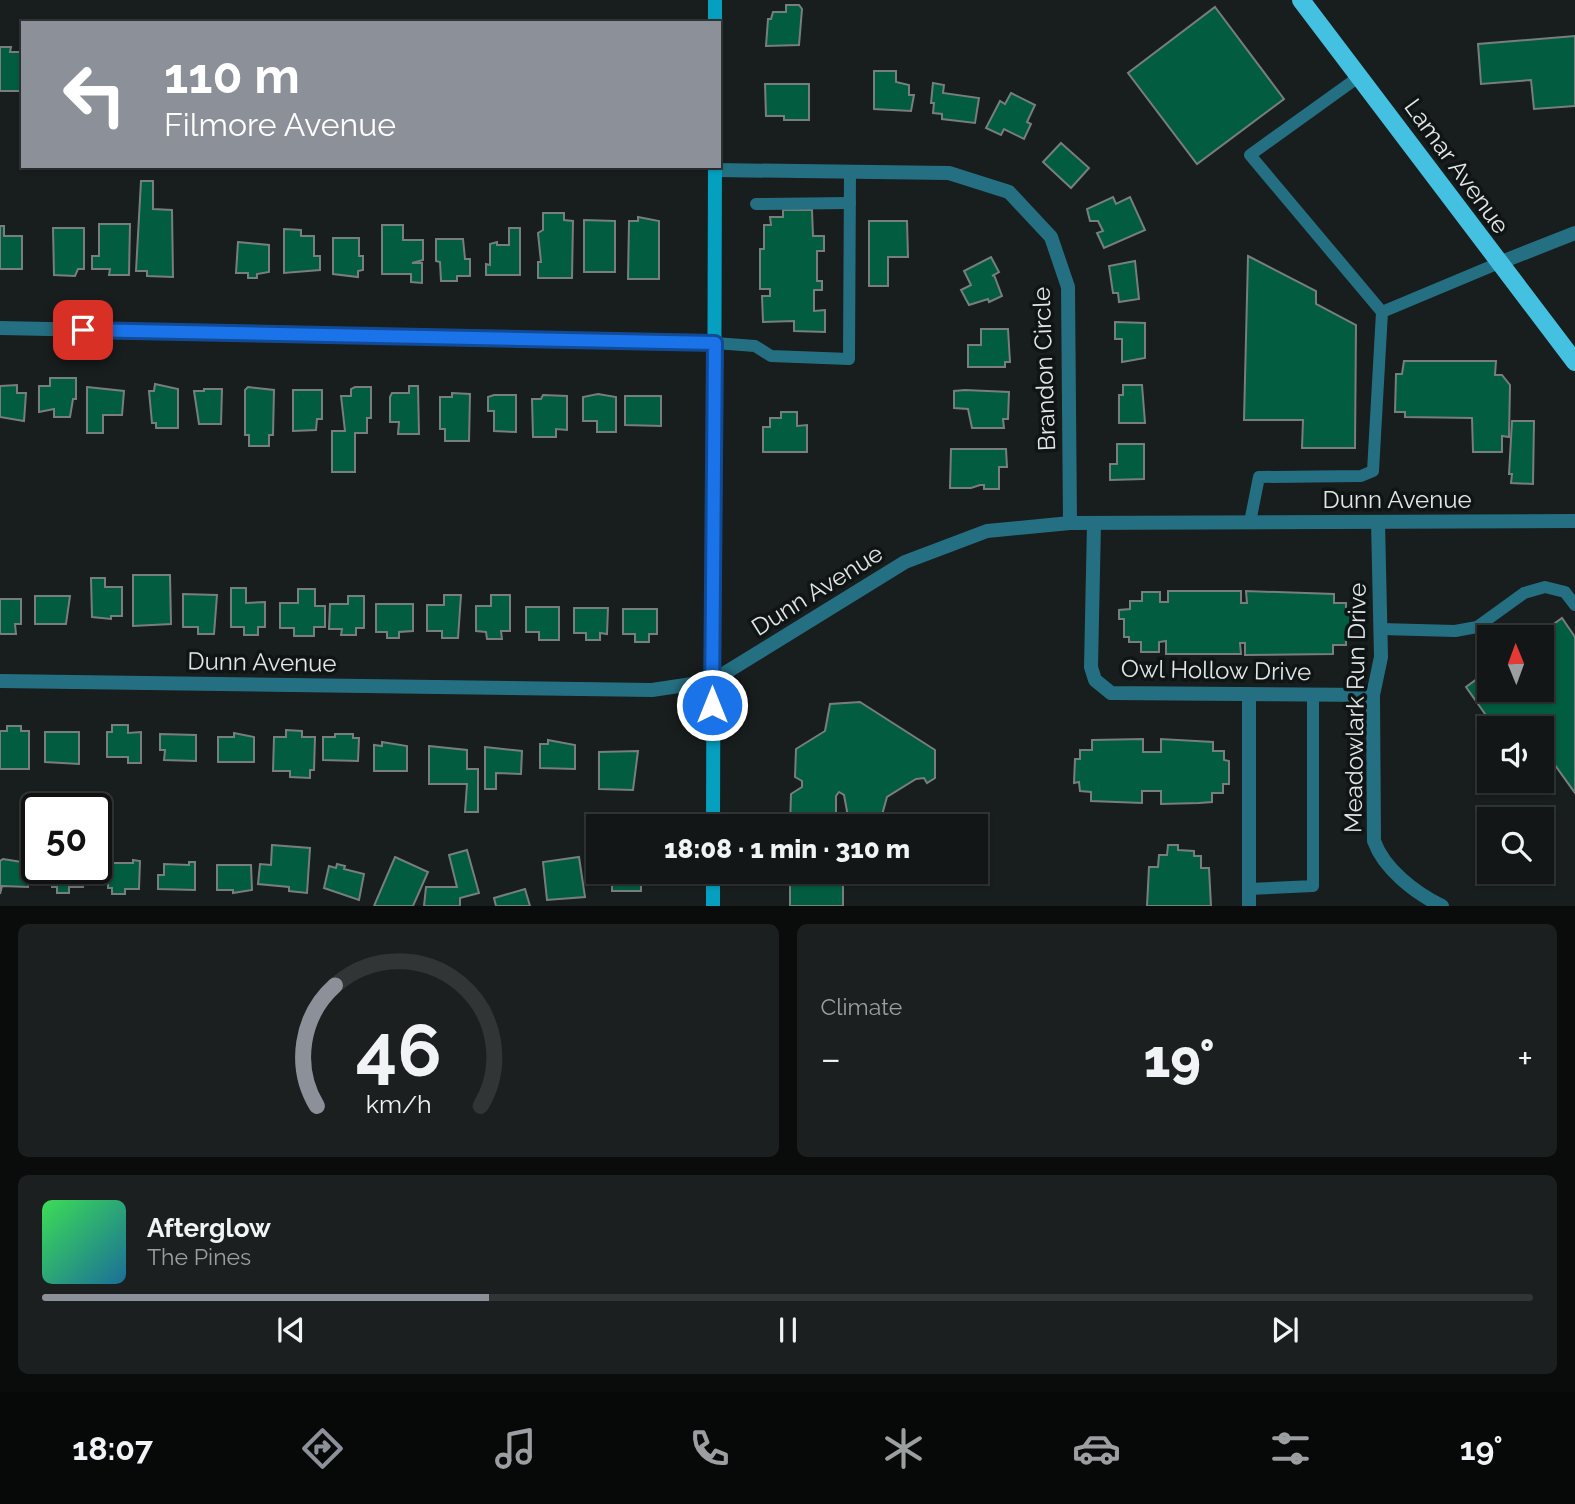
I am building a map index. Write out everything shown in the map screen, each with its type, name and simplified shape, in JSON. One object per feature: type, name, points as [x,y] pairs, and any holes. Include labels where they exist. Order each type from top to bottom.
[{"type":"main road","points":[[715,0],[715,21]]},
{"type":"main road","name":"Lamar Avenue","points":[[1301,0],[1575,362]]},
{"type":"main road","points":[[713,814],[715,168]]},
{"type":"main road","points":[[713,884],[713,905]]},
{"type":"street","name":"Brandon Circle","points":[[715,168],[949,173],[1009,192],[1051,237],[1068,287],[1070,523]]},
{"type":"street","points":[[1499,264],[1575,233]]},
{"type":"street","points":[[0,328],[715,343]]},
{"type":"street","name":"Dunn Avenue","points":[[0,681],[652,690],[712,681],[905,562],[987,531],[1070,523],[1575,521]]},
{"type":"street","name":"Meadowlark Run Drive","points":[[1378,522],[1381,657],[1373,695],[1374,841],[1379,855],[1390,869],[1430,900],[1442,905]]},
{"type":"street","name":"Owl Hollow Drive","points":[[1094,523],[1091,667],[1101,688],[1111,693],[1373,695]]},
{"type":"street","points":[[1249,694],[1249,905]]},
{"type":"lane","points":[[1251,522],[1259,477],[1361,476],[1373,471],[1382,312],[1250,155],[1360,76]]},
{"type":"lane","points":[[715,343],[755,346],[771,356],[849,359],[850,171]]},
{"type":"lane","points":[[756,204],[849,203]]},
{"type":"lane","points":[[1382,312],[1499,264]]},
{"type":"lane","points":[[1381,629],[1455,631],[1476,627],[1524,593],[1545,587],[1570,591],[1575,605]]},
{"type":"lane","points":[[1249,889],[1313,886],[1313,695]]},
{"type":"building","points":[[786,5],[799,5],[802,9],[799,45],[766,46],[768,19],[771,19],[773,12],[786,12]]},
{"type":"building","points":[[1215,7],[1284,99],[1197,164],[1128,73]]},
{"type":"building","points":[[1575,36],[1575,106],[1534,109],[1531,80],[1481,84],[1478,44]]},
{"type":"building","points":[[0,47],[11,47],[10,52],[21,52],[21,91],[0,91]]},
{"type":"building","points":[[874,71],[896,71],[896,82],[909,85],[909,95],[914,95],[911,111],[874,109]]},
{"type":"building","points":[[933,83],[944,85],[943,93],[979,98],[975,123],[942,119],[942,114],[933,113]]},
{"type":"building","points":[[765,84],[809,84],[809,120],[784,120],[784,116],[766,116]]},
{"type":"building","points":[[1011,93],[1035,105],[1027,122],[1031,124],[1024,139],[1004,129],[1001,135],[986,128],[1000,101],[1005,104]]},
{"type":"building","points":[[1061,143],[1089,168],[1071,188],[1043,162]]},
{"type":"building","points":[[141,181],[153,181],[153,209],[172,210],[173,277],[147,276],[147,271],[136,271]]},
{"type":"building","points":[[1113,197],[1116,204],[1130,197],[1145,230],[1104,248],[1097,233],[1103,231],[1098,221],[1090,221],[1087,209]]},
{"type":"building","points":[[783,210],[812,210],[813,236],[824,236],[824,251],[817,251],[817,281],[822,281],[822,290],[814,290],[814,311],[825,310],[825,332],[794,331],[794,321],[763,322],[762,296],[770,296],[770,289],[760,289],[760,249],[764,249],[764,225],[771,225],[770,217],[783,217]]},
{"type":"building","points":[[543,213],[564,213],[564,220],[573,221],[572,278],[538,278],[538,262],[541,262],[538,233],[543,230]]},
{"type":"building","points":[[638,217],[659,221],[659,279],[628,279],[629,221],[638,221]]},
{"type":"building","points":[[584,220],[615,221],[615,272],[584,272]]},
{"type":"building","points":[[869,221],[907,221],[908,257],[888,257],[888,286],[869,286]]},
{"type":"building","points":[[99,224],[130,224],[129,275],[109,275],[110,269],[92,269],[92,256],[99,256]]},
{"type":"building","points":[[382,225],[403,225],[403,240],[423,240],[423,260],[412,263],[422,263],[422,283],[411,282],[411,274],[382,274]]},
{"type":"building","points":[[0,226],[4,226],[4,236],[22,236],[22,269],[0,269]]},
{"type":"building","points":[[53,228],[84,228],[84,269],[78,269],[75,276],[54,275]]},
{"type":"building","points":[[509,228],[520,228],[520,275],[486,275],[486,264],[490,265],[490,244],[497,242],[497,245],[509,245]]},
{"type":"building","points":[[284,229],[301,230],[301,236],[314,236],[314,256],[320,256],[320,270],[284,273]]},
{"type":"building","points":[[333,238],[359,238],[359,256],[363,256],[363,270],[358,271],[358,277],[333,274]]},
{"type":"building","points":[[436,239],[463,239],[465,259],[470,259],[470,276],[457,276],[457,281],[441,281],[440,262],[436,261]]},
{"type":"building","points":[[238,242],[269,245],[269,272],[257,274],[257,278],[248,278],[248,273],[236,273]]},
{"type":"building","points":[[1248,256],[1316,291],[1316,304],[1356,325],[1355,448],[1302,448],[1303,420],[1244,420]]},
{"type":"building","points":[[991,257],[999,272],[992,276],[994,275],[1002,296],[989,302],[988,299],[969,305],[961,290],[971,285],[964,271]]},
{"type":"building","points":[[1135,261],[1139,299],[1119,302],[1118,293],[1113,293],[1109,266]]},
{"type":"building","points":[[1115,322],[1145,323],[1145,358],[1122,362],[1122,339],[1115,339]]},
{"type":"building","points":[[981,329],[1008,329],[1010,362],[1005,362],[1005,367],[968,367],[968,345],[981,345]]},
{"type":"building","points":[[1404,361],[1496,361],[1495,375],[1502,375],[1510,385],[1509,437],[1502,436],[1502,452],[1473,452],[1472,418],[1405,417],[1405,412],[1395,412],[1396,374],[1402,374]]},
{"type":"building","points":[[50,378],[76,378],[76,399],[73,399],[70,417],[54,417],[54,409],[39,412],[39,386],[50,386]]},
{"type":"building","points":[[155,384],[178,389],[178,428],[156,428],[156,423],[152,423],[149,391],[154,391]]},
{"type":"building","points":[[17,385],[17,393],[26,393],[24,421],[0,417],[0,386]]},
{"type":"building","points":[[1123,385],[1142,385],[1145,423],[1119,423],[1119,395],[1123,395]]},
{"type":"building","points":[[409,386],[418,386],[419,434],[398,434],[399,422],[390,422],[390,397],[392,393],[409,393]]},
{"type":"building","points":[[87,387],[124,391],[122,415],[103,415],[103,433],[87,433]]},
{"type":"building","points":[[248,387],[274,390],[273,435],[269,435],[269,446],[249,446],[249,435],[245,435],[245,390]]},
{"type":"building","points":[[371,387],[371,418],[367,418],[367,433],[355,433],[355,472],[332,472],[332,431],[345,431],[341,396],[351,396],[351,389]]},
{"type":"building","points":[[222,389],[221,424],[199,424],[194,391]]},
{"type":"building","points":[[293,390],[322,390],[322,419],[317,419],[316,430],[293,431]]},
{"type":"building","points":[[954,391],[1009,392],[1008,419],[1003,419],[1004,428],[972,428],[968,409],[954,408]]},
{"type":"building","points":[[452,393],[470,394],[469,441],[445,441],[445,429],[440,429],[440,397],[452,397]]},
{"type":"building","points":[[598,394],[616,397],[616,432],[597,432],[597,421],[583,421],[583,397]]},
{"type":"building","points":[[516,395],[516,432],[494,431],[494,411],[488,411],[488,397]]},
{"type":"building","points":[[543,395],[567,396],[567,430],[556,429],[556,437],[533,437],[532,399],[541,399]]},
{"type":"building","points":[[625,396],[661,396],[661,426],[625,425]]},
{"type":"building","points":[[781,412],[797,412],[797,426],[807,425],[807,452],[763,452],[763,427],[770,427],[770,418],[781,418]]},
{"type":"building","points":[[1512,421],[1534,421],[1533,484],[1511,483],[1512,474],[1509,474]]},
{"type":"building","points":[[1117,444],[1144,444],[1144,479],[1110,480],[1110,464],[1117,464]]},
{"type":"building","points":[[951,449],[1006,449],[1007,467],[999,467],[999,489],[984,489],[984,485],[950,488]]},
{"type":"building","points":[[133,575],[170,575],[171,624],[133,626]]},
{"type":"building","points":[[91,578],[105,578],[105,587],[122,587],[122,616],[111,616],[111,619],[92,617]]},
{"type":"building","points":[[231,588],[246,588],[246,603],[265,602],[265,627],[258,627],[258,635],[244,635],[244,627],[231,627]]},
{"type":"building","points":[[298,589],[315,589],[315,606],[325,606],[325,627],[314,627],[314,636],[294,636],[294,628],[280,628],[280,603],[298,603]]},
{"type":"building","points":[[1168,591],[1241,591],[1241,603],[1247,603],[1246,591],[1334,594],[1334,603],[1346,603],[1346,612],[1356,612],[1356,622],[1351,622],[1351,639],[1346,639],[1346,645],[1333,645],[1333,654],[1245,655],[1245,643],[1240,643],[1241,654],[1166,654],[1166,641],[1159,642],[1159,652],[1141,652],[1141,642],[1129,642],[1129,637],[1124,637],[1124,619],[1119,619],[1119,610],[1130,609],[1130,601],[1142,601],[1142,592],[1160,592],[1160,602],[1168,602]]},
{"type":"building","points":[[183,594],[217,595],[214,634],[198,634],[198,627],[183,627]]},
{"type":"building","points":[[444,595],[461,595],[458,638],[442,638],[442,631],[427,631],[427,605],[444,605]]},
{"type":"building","points":[[491,595],[510,595],[510,631],[501,631],[502,639],[487,639],[486,632],[476,631],[476,606],[491,606]]},
{"type":"building","points":[[35,596],[70,596],[66,624],[35,624]]},
{"type":"building","points":[[348,596],[364,596],[364,628],[356,628],[356,635],[341,635],[342,629],[329,629],[330,604],[348,604]]},
{"type":"building","points":[[0,599],[21,599],[21,624],[15,624],[16,634],[0,634]]},
{"type":"building","points":[[376,604],[413,604],[413,631],[399,632],[399,638],[387,638],[387,632],[376,632]]},
{"type":"building","points":[[526,607],[559,607],[559,640],[539,640],[539,632],[526,632]]},
{"type":"building","points":[[574,608],[608,608],[607,634],[600,633],[600,640],[586,640],[586,633],[574,633]]},
{"type":"building","points":[[623,609],[657,609],[657,634],[649,634],[649,642],[635,642],[635,634],[623,634]]},
{"type":"building","points":[[1562,618],[1575,637],[1575,793],[1554,764],[1554,716],[1487,716],[1466,687],[1477,679],[1477,702],[1554,702],[1552,625]]},
{"type":"building","points":[[860,702],[935,750],[935,778],[927,783],[924,778],[916,779],[887,797],[882,814],[848,814],[844,795],[839,792],[836,796],[836,814],[790,814],[791,794],[802,787],[802,781],[795,777],[796,749],[825,731],[830,704]]},
{"type":"building","points":[[112,725],[128,725],[128,733],[141,732],[141,763],[128,763],[128,757],[107,757],[107,732],[112,732]]},
{"type":"building","points":[[7,726],[21,726],[21,731],[29,731],[29,769],[0,769],[0,731],[7,731]]},
{"type":"building","points":[[286,730],[302,731],[302,737],[315,737],[314,770],[310,770],[310,778],[290,777],[290,771],[273,771],[274,737],[286,737]]},
{"type":"building","points":[[45,732],[79,732],[79,764],[45,762]]},
{"type":"building","points":[[234,733],[254,737],[254,762],[218,762],[218,737],[234,737]]},
{"type":"building","points":[[160,734],[196,735],[196,761],[164,760],[165,750],[160,750]]},
{"type":"building","points":[[335,734],[353,734],[353,738],[359,738],[358,761],[323,760],[323,737],[335,737]]},
{"type":"building","points":[[1143,739],[1143,752],[1161,752],[1161,739],[1213,742],[1213,751],[1224,751],[1224,760],[1229,761],[1229,784],[1223,784],[1223,793],[1212,793],[1212,802],[1161,804],[1161,791],[1142,791],[1142,803],[1091,801],[1091,792],[1080,791],[1079,782],[1074,783],[1075,759],[1080,759],[1080,750],[1092,750],[1092,740]]},
{"type":"building","points":[[548,740],[575,745],[575,769],[540,768],[540,744],[548,744]]},
{"type":"building","points":[[382,742],[407,746],[407,771],[374,771],[374,745],[382,746]]},
{"type":"building","points":[[429,746],[467,750],[467,769],[478,769],[478,812],[465,812],[467,784],[429,784]]},
{"type":"building","points":[[485,747],[522,751],[521,774],[496,773],[496,789],[485,789]]},
{"type":"building","points":[[638,751],[633,790],[599,789],[599,752]]},
{"type":"building","points":[[272,845],[310,848],[307,893],[289,891],[289,887],[258,884],[260,864],[271,865]]},
{"type":"building","points":[[1168,845],[1178,845],[1178,850],[1194,851],[1194,856],[1201,856],[1201,868],[1209,868],[1211,906],[1147,906],[1149,867],[1158,867],[1159,855],[1167,855]]},
{"type":"building","points":[[467,850],[479,893],[460,898],[460,906],[424,906],[426,887],[457,887],[449,855]]},
{"type":"building","points":[[395,857],[428,872],[413,906],[374,906]]},
{"type":"building","points":[[579,857],[585,897],[547,900],[543,862]]},
{"type":"building","points":[[3,859],[21,862],[21,884],[28,884],[28,887],[2,886],[0,894],[0,861]]},
{"type":"building","points":[[133,860],[140,861],[139,889],[125,889],[125,894],[112,894],[112,888],[108,888],[108,884],[112,884],[112,863],[133,863]]},
{"type":"building","points":[[189,862],[195,862],[195,890],[158,889],[158,875],[164,875],[164,864],[189,865]]},
{"type":"building","points":[[337,864],[345,866],[344,869],[364,874],[359,900],[324,888],[329,866],[336,868]]},
{"type":"building","points":[[217,865],[251,865],[252,890],[233,893],[233,890],[217,890]]},
{"type":"building","points":[[52,884],[83,884],[83,887],[69,887],[69,893],[57,893],[57,887],[52,887]]},
{"type":"building","points":[[612,884],[641,884],[641,891],[612,891]]},
{"type":"building","points":[[790,884],[843,884],[843,906],[790,906]]},
{"type":"building","points":[[525,889],[530,906],[496,906],[494,898]]},
{"type":"route","points":[[83,330],[715,343],[712,705]]}]
